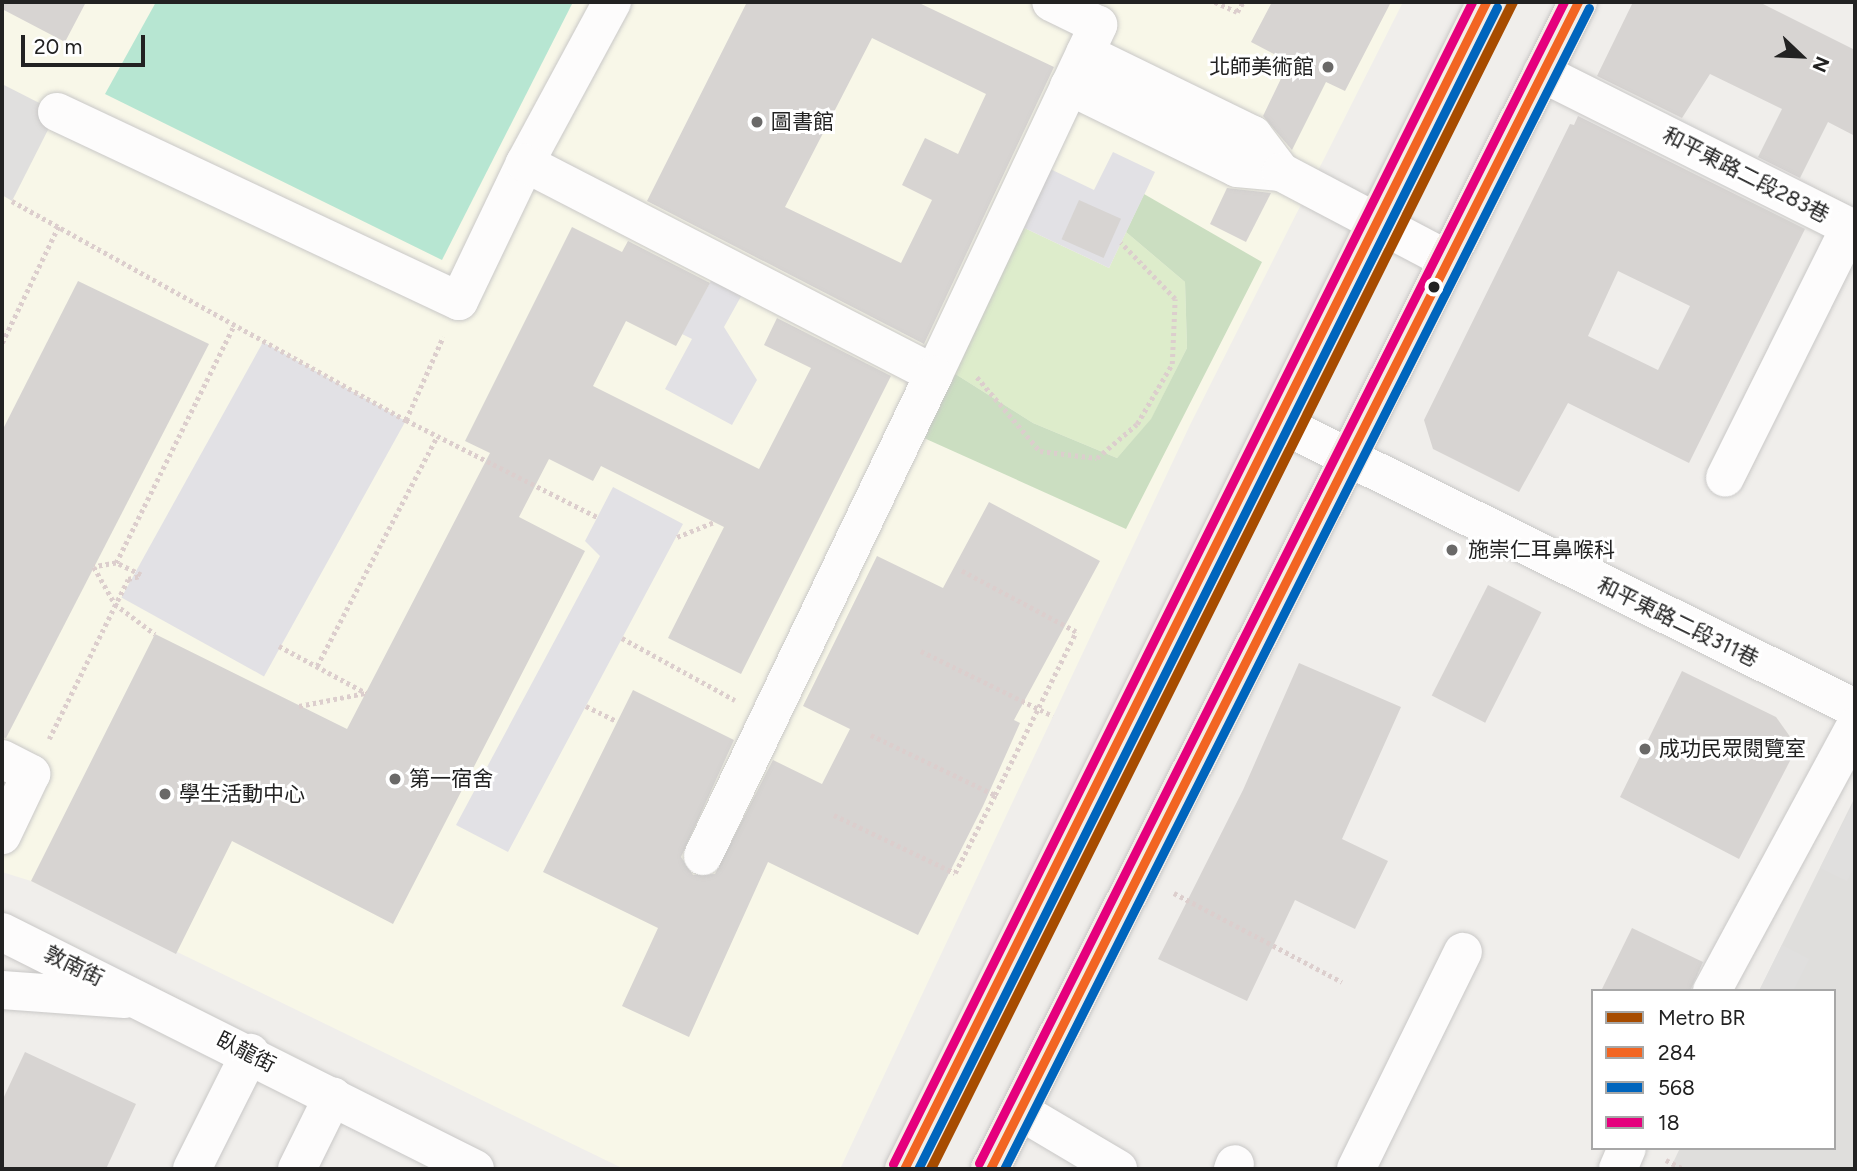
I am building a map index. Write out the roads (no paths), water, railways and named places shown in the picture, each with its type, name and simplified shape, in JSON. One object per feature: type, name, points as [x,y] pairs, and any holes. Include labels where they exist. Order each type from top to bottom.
[{"type":"main road","points":[[904,1169],[1486,2]]},
{"type":"main road","points":[[990,1169],[1578,2]]},
{"type":"street","points":[[57,112],[459,301],[525,163],[612,2]]},
{"type":"street","points":[[703,856],[953,334],[1097,25],[1051,2]]},
{"type":"street","points":[[1077,69],[1237,168],[1281,172],[1448,260]]},
{"type":"street","name":"和平東路二段283巷","points":[[1542,73],[1850,227],[1725,478]]},
{"type":"street","points":[[525,163],[748,282],[934,374]]},
{"type":"street","points":[[693,238],[806,295],[823,317]]},
{"type":"street","name":"和平東路二段311巷","points":[[1277,422],[1855,708]]},
{"type":"street","points":[[1713,989],[1855,726]]},
{"type":"street","points":[[2,835],[17,767]]},
{"type":"street","name":"敦南街","points":[[2,932],[146,1001]]},
{"type":"street","points":[[1356,1169],[1463,952]]},
{"type":"street","name":"臥龍街","points":[[2,990],[146,1001],[475,1169]]},
{"type":"street","points":[[192,1169],[250,1054]]},
{"type":"street","points":[[297,1169],[333,1096]]},
{"type":"street","points":[[1020,1111],[1118,1169]]},
{"type":"street","points":[[1618,1169],[1626,1150]]},
{"type":"metro line","name":"BR","points":[[931,1169],[1513,2]]},
{"type":"place","name":"北師美術館","points":[[1328,67]]},
{"type":"place","name":"圖書館","points":[[757,122]]},
{"type":"place","name":"施崇仁耳鼻喉科","points":[[1452,550]]},
{"type":"place","name":"成功民眾閱覽室","points":[[1645,749]]},
{"type":"place","name":"第一宿舍","points":[[395,779]]},
{"type":"place","name":"學生活動中心","points":[[165,794]]}]
